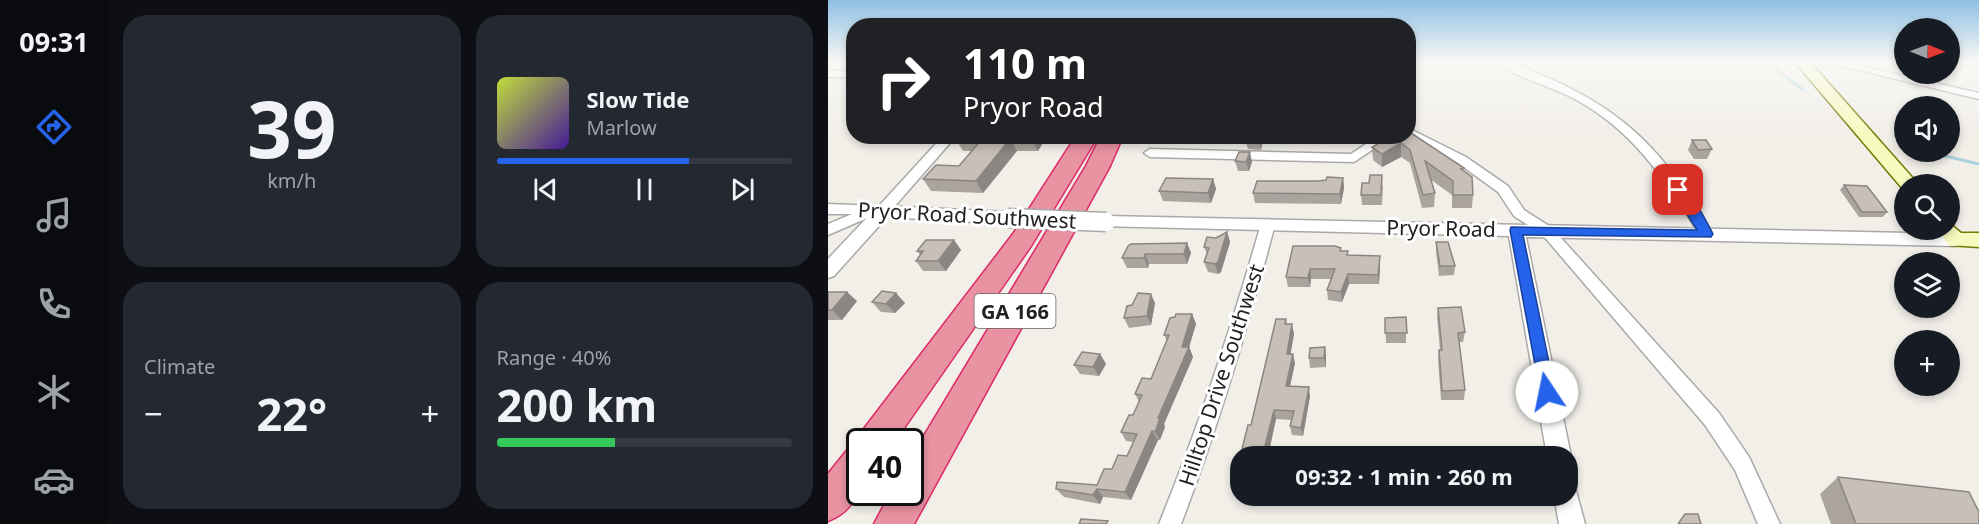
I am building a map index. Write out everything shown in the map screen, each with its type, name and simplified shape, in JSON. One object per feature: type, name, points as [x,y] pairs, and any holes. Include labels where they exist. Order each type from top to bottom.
[{"type":"highway","points":[[884,428],[1015,229],[1081,144]]},
{"type":"highway","name":"GA 166","points":[[893,524],[1098,166],[1108,144]]},
{"type":"highway","points":[[1098,166],[1112,144]]},
{"type":"highway","points":[[828,503],[846,479]]},
{"type":"main road","points":[[1823,85],[1900,174]]},
{"type":"main road","points":[[1960,236],[1979,240]]},
{"type":"street","points":[[1552,85],[1594,105],[1632,134],[1649,151],[1691,207],[1706,234]]},
{"type":"street","points":[[1933,85],[1979,96]]},
{"type":"street","points":[[1416,135],[1462,160],[1503,189],[1518,222],[1557,446]]},
{"type":"street","points":[[828,271],[878,211],[942,144]]},
{"type":"street","points":[[1150,153],[1354,158],[1375,144]]},
{"type":"street","name":"Pryor Road Southwest","points":[[828,209],[878,211],[1015,229],[1106,222]]},
{"type":"street","points":[[828,230],[878,211]]},
{"type":"street","name":"Pryor Road","points":[[1106,222],[1268,224],[1518,222],[1547,231],[1894,235]]},
{"type":"street","name":"Hilltop Drive Southwest","points":[[1170,524],[1204,438],[1243,316],[1268,224]]},
{"type":"street","points":[[1547,231],[1712,419],[1742,464],[1769,524]]},
{"type":"street","points":[[1568,506],[1572,524]]},
{"type":"building","points":[[1416,136],[1464,168],[1461,169],[1472,177],[1473,195],[1453,195],[1453,181],[1425,161],[1435,193],[1423,195],[1410,150],[1402,144],[1416,144]]},
{"type":"building","points":[[1692,140],[1706,140],[1712,149],[1698,150]]},
{"type":"building","points":[[978,144],[1006,144],[976,181],[923,179],[936,165],[959,166]]},
{"type":"building","points":[[1377,144],[1399,144],[1382,154],[1372,147]]},
{"type":"building","points":[[1239,152],[1250,152],[1246,162],[1235,161]]},
{"type":"building","points":[[1370,175],[1382,175],[1381,195],[1361,195],[1362,183],[1369,183]]},
{"type":"building","points":[[1327,177],[1343,178],[1340,194],[1253,193],[1257,181],[1318,181],[1326,180]]},
{"type":"building","points":[[1166,178],[1213,179],[1208,193],[1159,191]]},
{"type":"building","points":[[1844,185],[1867,186],[1887,212],[1862,212]]},
{"type":"building","points":[[1227,232],[1218,262],[1215,264],[1204,262],[1209,248],[1204,247],[1207,237],[1216,238]]},
{"type":"building","points":[[926,240],[954,240],[938,261],[916,261],[923,251],[917,251]]},
{"type":"building","points":[[1436,242],[1448,242],[1455,266],[1440,266]]},
{"type":"building","points":[[1187,243],[1184,254],[1145,254],[1144,258],[1122,258],[1131,244]]},
{"type":"building","points":[[1293,246],[1335,246],[1341,248],[1340,251],[1348,251],[1347,255],[1380,256],[1378,275],[1348,274],[1341,292],[1327,290],[1335,269],[1310,269],[1308,278],[1286,277]]},
{"type":"building","points":[[882,291],[896,293],[886,304],[872,302]]},
{"type":"building","points":[[828,292],[847,292],[832,310],[828,310]]},
{"type":"building","points":[[1138,293],[1151,294],[1147,316],[1124,318],[1127,306],[1132,305]]},
{"type":"building","points":[[1461,307],[1465,332],[1458,333],[1465,390],[1442,391],[1439,350],[1442,350],[1438,308]]},
{"type":"building","points":[[1176,314],[1192,314],[1182,347],[1189,347],[1158,418],[1160,418],[1155,432],[1152,431],[1125,492],[1097,489],[1093,495],[1056,489],[1057,482],[1097,485],[1104,469],[1112,469],[1118,455],[1127,456],[1137,434],[1121,432],[1129,415],[1133,415],[1142,395],[1135,394],[1142,378],[1151,379],[1169,335],[1164,335],[1170,318],[1175,317]]},
{"type":"building","points":[[1406,317],[1407,333],[1385,333],[1385,318]]},
{"type":"building","points":[[1276,319],[1286,319],[1285,324],[1292,324],[1287,354],[1293,354],[1286,386],[1309,387],[1301,428],[1290,426],[1294,411],[1274,410],[1265,446],[1243,446],[1248,425],[1251,425]]},
{"type":"building","points":[[1325,347],[1324,358],[1309,358],[1310,348]]},
{"type":"building","points":[[1082,352],[1100,354],[1093,367],[1074,365]]},
{"type":"building","points":[[1838,477],[1969,492],[1979,512],[1979,524],[1856,524]]},
{"type":"building","points":[[1685,514],[1698,514],[1701,524],[1678,524]]},
{"type":"building","points":[[1081,519],[1108,521],[1106,524],[1079,524]]},
{"type":"waterway","points":[[1797,85],[1803,90]]},
{"type":"waterway","points":[[1960,160],[1979,164]]},
{"type":"route","points":[[1547,392],[1516,230],[1706,234],[1691,207],[1678,190]]}]
